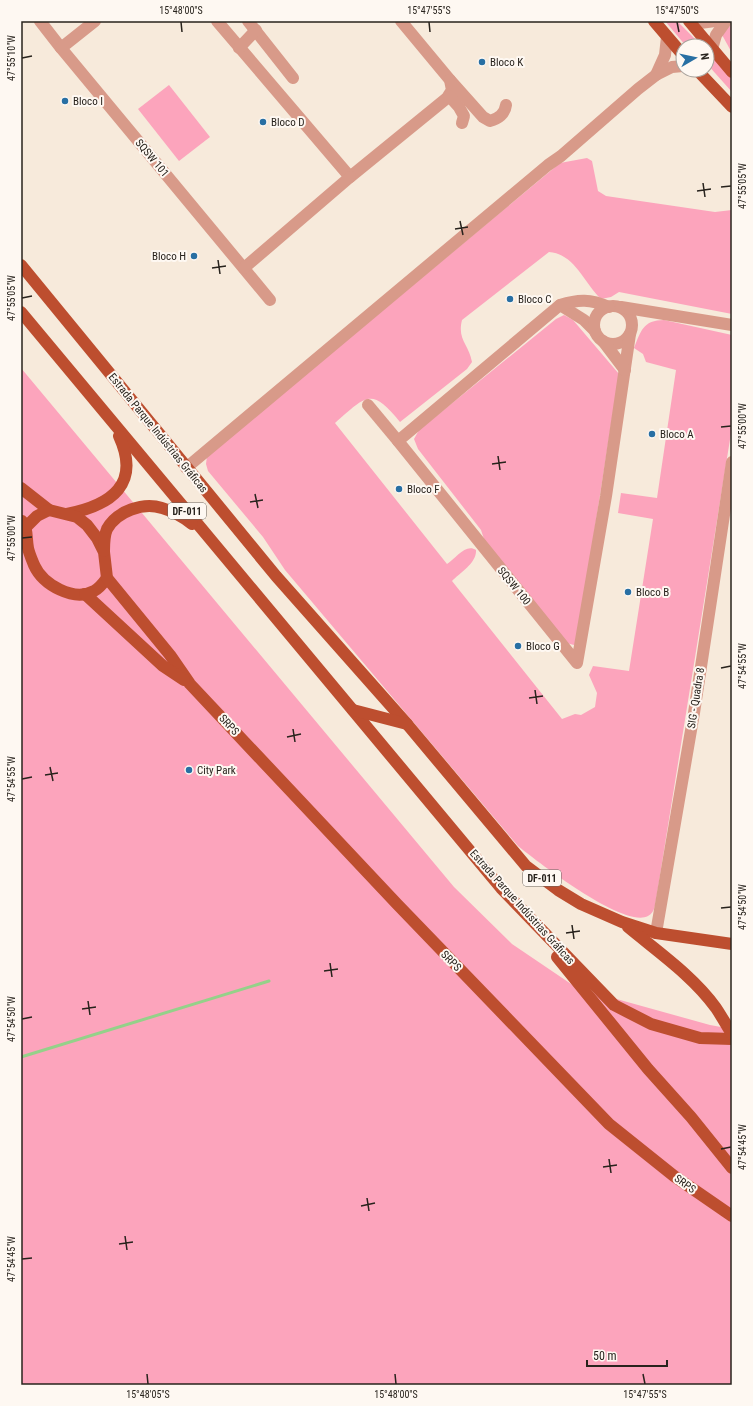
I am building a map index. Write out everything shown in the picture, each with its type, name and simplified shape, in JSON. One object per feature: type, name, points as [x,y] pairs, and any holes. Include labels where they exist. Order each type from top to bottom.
[{"type":"main road","points":[[654,21],[675,46]]},
{"type":"main road","points":[[689,21],[702,38]]},
{"type":"main road","points":[[715,53],[732,72]]},
{"type":"main road","points":[[705,78],[732,107]]},
{"type":"main road","name":"Estrada Parque Indústrias Gráficas","points":[[21,265],[186,468],[281,581],[407,724],[526,866],[558,890],[581,904],[622,922],[656,933],[732,944]]},
{"type":"main road","name":"Estrada Parque Indústrias Gráficas","points":[[21,312],[501,888],[614,1005],[651,1024],[700,1038],[732,1040]]},
{"type":"main road","points":[[67,514],[99,505],[109,499],[122,482],[128,462],[126,452],[109,417]]},
{"type":"main road","points":[[21,488],[49,510],[77,517],[87,525],[98,538],[107,564],[107,578],[94,591],[85,594],[64,592],[48,582],[35,567],[28,549],[24,524],[49,510]]},
{"type":"main road","points":[[104,552],[104,539],[107,530],[116,519],[127,512],[142,506],[161,508],[182,517],[207,535]]},
{"type":"main road","name":"SRPS","points":[[107,578],[170,655],[190,684],[397,904],[609,1124],[696,1192],[732,1216]]},
{"type":"main road","name":"SRPS","points":[[85,594],[163,666],[190,684]]},
{"type":"main road","points":[[353,710],[407,724]]},
{"type":"main road","points":[[501,888],[648,1069],[690,1116],[732,1168]]},
{"type":"main road","points":[[622,922],[695,985],[716,1008],[732,1034]]},
{"type":"main road","points":[[690,1116],[732,1156]]},
{"type":"street","name":"SQSW 101","points":[[40,21],[270,300]]},
{"type":"street","points":[[61,48],[95,21]]},
{"type":"street","points":[[217,21],[350,177]]},
{"type":"street","points":[[401,21],[482,117],[490,121],[501,116],[506,105]]},
{"type":"street","points":[[689,21],[700,23],[715,21]]},
{"type":"street","points":[[715,39],[726,21]]},
{"type":"street","points":[[239,48],[252,26],[293,78]]},
{"type":"street","points":[[656,75],[665,55],[667,37]]},
{"type":"street","points":[[186,468],[260,404],[656,75],[675,67]]},
{"type":"street","points":[[244,268],[350,177],[449,96],[452,90],[450,80]]},
{"type":"street","points":[[449,96],[459,107],[464,116],[462,123]]},
{"type":"street","points":[[368,405],[398,441],[560,305],[574,301],[592,300],[615,307],[732,325]]},
{"type":"street","points":[[560,305],[584,320],[595,331],[625,370]]},
{"type":"street","points":[[595,331],[594,324],[598,313],[615,307],[630,315],[631,330]]},
{"type":"street","points":[[603,341],[615,344],[626,339],[631,330],[655,313]]},
{"type":"street","name":"SQSW 100","points":[[398,441],[577,663],[606,492],[631,330]]},
{"type":"street","name":"SIG - Quadra 8","points":[[656,933],[694,713],[732,462]]},
{"type":"shaded area","points":[[665,21],[677,21],[694,38],[679,38]]},
{"type":"shaded area","points":[[732,24],[732,53],[721,33]]},
{"type":"shaded area","points":[[715,60],[732,79],[732,92],[715,73]]},
{"type":"shaded area","points":[[169,85],[210,137],[179,161],[138,109]]},
{"type":"shaded area","points":[[587,158],[592,161],[598,191],[606,196],[715,212],[732,210],[732,314],[619,292],[611,297],[601,299],[578,270],[566,258],[549,252],[462,320],[462,337],[471,356],[472,362],[467,369],[400,422],[382,403],[375,399],[368,399],[354,406],[335,423],[447,564],[461,552],[469,548],[476,550],[476,555],[471,563],[452,581],[562,719],[575,714],[581,715],[595,707],[597,693],[589,675],[593,666],[629,671],[653,519],[618,513],[621,493],[657,498],[676,370],[646,362],[643,354],[634,348],[641,332],[647,324],[664,320],[732,335],[732,427],[657,894],[655,906],[651,914],[648,916],[636,917],[620,913],[582,892],[543,866],[518,846],[285,570],[263,537],[208,471],[206,464],[207,456],[560,163]]},
{"type":"shaded area","points":[[564,315],[573,320],[619,374],[577,642],[574,645],[566,643],[486,545],[481,530],[418,449],[414,439],[419,430],[556,319]]},
{"type":"shaded area","name":"City Park","points":[[21,368],[454,887],[512,944],[577,988],[710,1025],[732,1029],[732,1385],[21,1385]]},
{"type":"waterway","points":[[21,1057],[269,981]]},
{"type":"place","name":"Bloco K","points":[[482,62]]},
{"type":"place","name":"Bloco I","points":[[65,101]]},
{"type":"place","name":"Bloco D","points":[[263,122]]},
{"type":"place","name":"Bloco H","points":[[194,256]]},
{"type":"place","name":"Bloco C","points":[[510,299]]},
{"type":"place","name":"Bloco A","points":[[652,434]]},
{"type":"place","name":"Bloco F","points":[[399,489]]},
{"type":"place","name":"Bloco B","points":[[628,592]]},
{"type":"place","name":"Bloco G","points":[[518,646]]},
{"type":"place","name":"City Park","points":[[189,770]]}]
